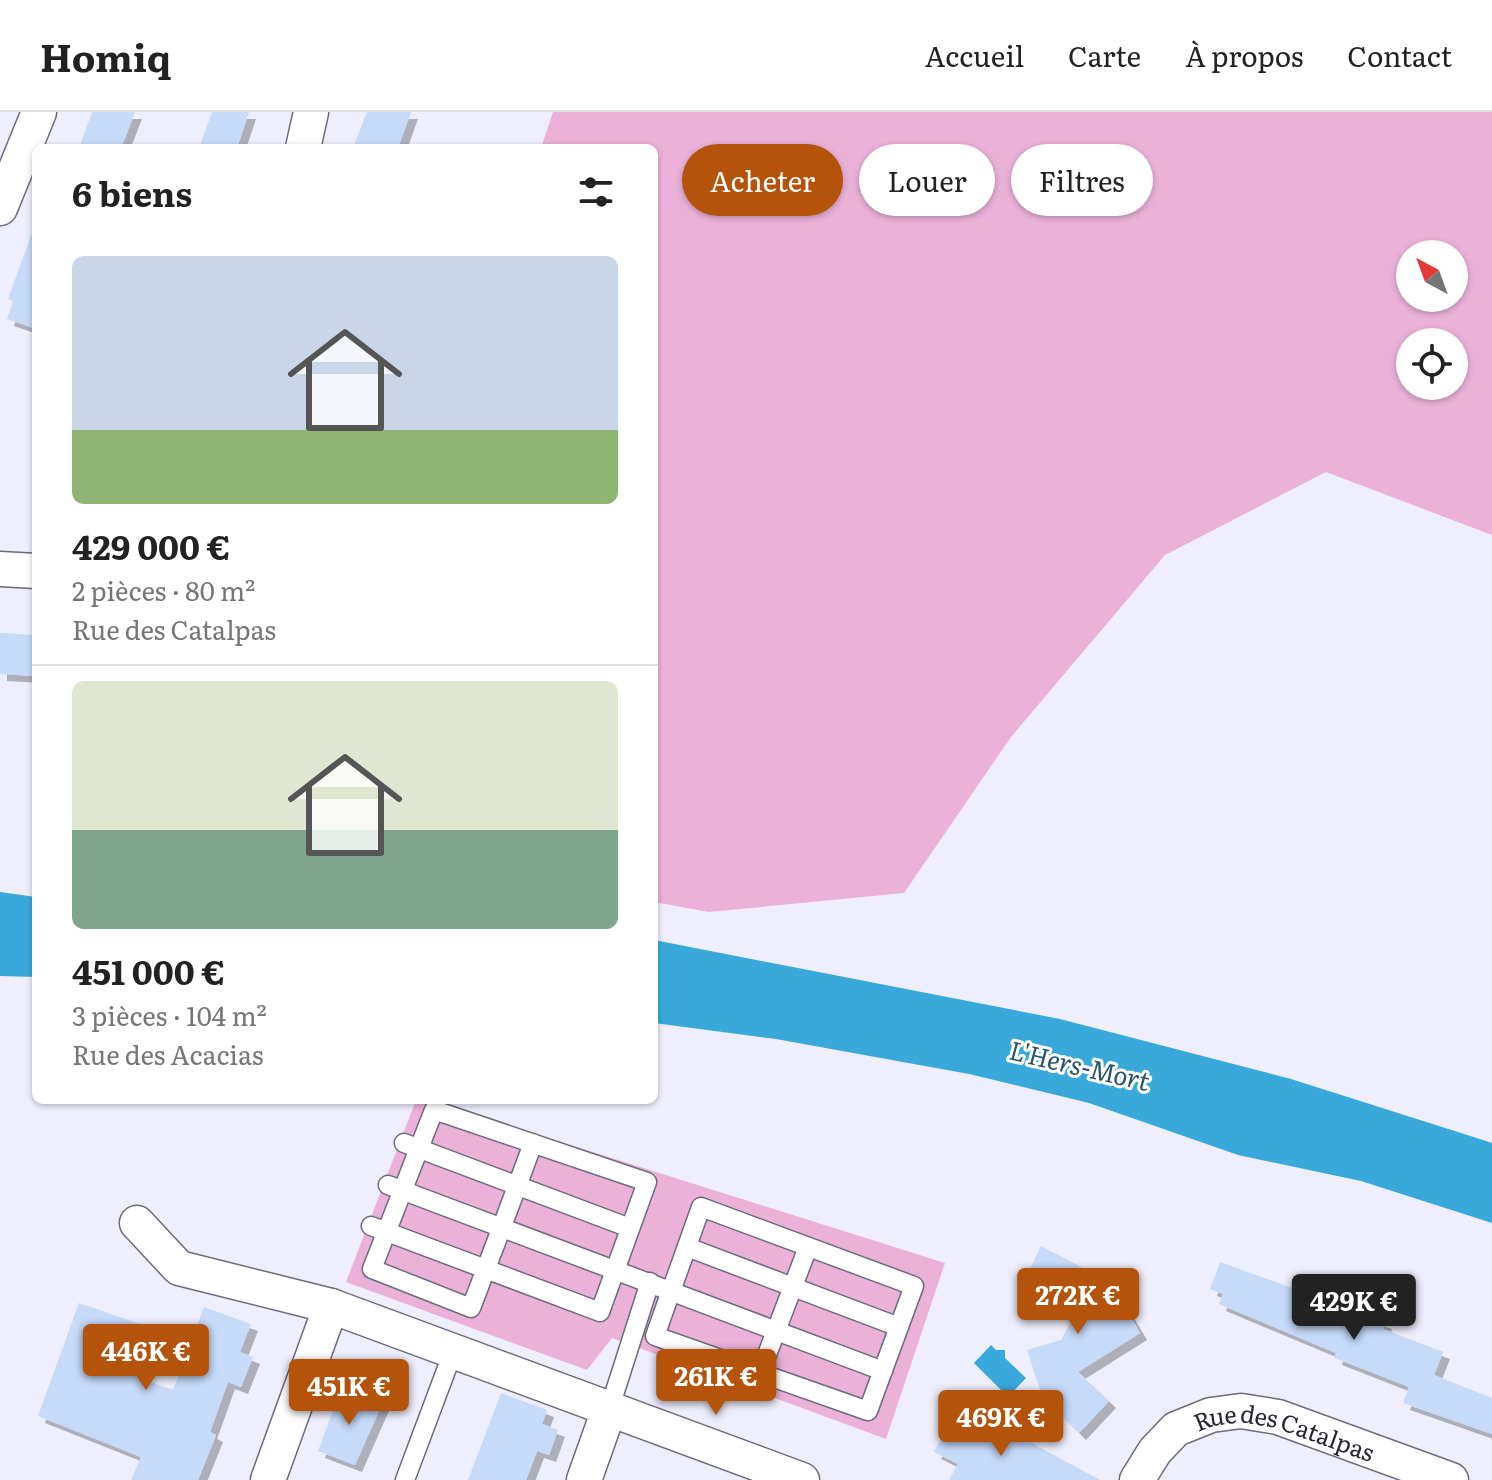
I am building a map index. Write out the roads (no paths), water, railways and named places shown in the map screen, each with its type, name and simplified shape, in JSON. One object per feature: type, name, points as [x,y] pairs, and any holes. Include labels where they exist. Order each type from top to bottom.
[{"type":"street","points":[[0,208],[39,112]]},
{"type":"street","points":[[304,144],[311,112]]},
{"type":"street","points":[[0,569],[32,571]]},
{"type":"street","points":[[137,1223],[179,1268],[331,1306],[802,1480]]},
{"type":"street","points":[[268,1480],[331,1306]]},
{"type":"street","points":[[584,1480],[610,1407]]},
{"type":"street","name":"Rue des Catalpas","points":[[1137,1480],[1155,1451],[1176,1429],[1211,1415],[1241,1411],[1278,1417],[1451,1480]]},
{"type":"lane","points":[[379,1229],[486,1269],[600,1312],[647,1182],[533,1143],[434,1110],[412,1146],[379,1229],[372,1269],[471,1308],[486,1269],[502,1227],[518,1186],[533,1143]]},
{"type":"lane","points":[[412,1146],[630,1228]]},
{"type":"lane","points":[[396,1188],[883,1371]]},
{"type":"lane","points":[[701,1207],[914,1286],[883,1371],[877,1414],[655,1336],[687,1247],[701,1207]]},
{"type":"lane","points":[[687,1247],[899,1327]]},
{"type":"lane","points":[[760,1373],[808,1247]]},
{"type":"lane","points":[[610,1407],[650,1282]]},
{"type":"lane","points":[[405,1480],[453,1352]]},
{"type":"water","points":[[0,892],[32,896],[32,977],[0,976]]},
{"type":"water","name":"L'Hers-Mort","points":[[658,941],[1060,1019],[1291,1079],[1492,1143],[1492,1223],[1361,1181],[1238,1155],[1089,1103],[969,1074],[776,1039],[658,1024]]},
{"type":"water","points":[[991,1345],[996,1350],[1005,1350],[1005,1358],[1026,1378],[1008,1397],[974,1363]]}]
